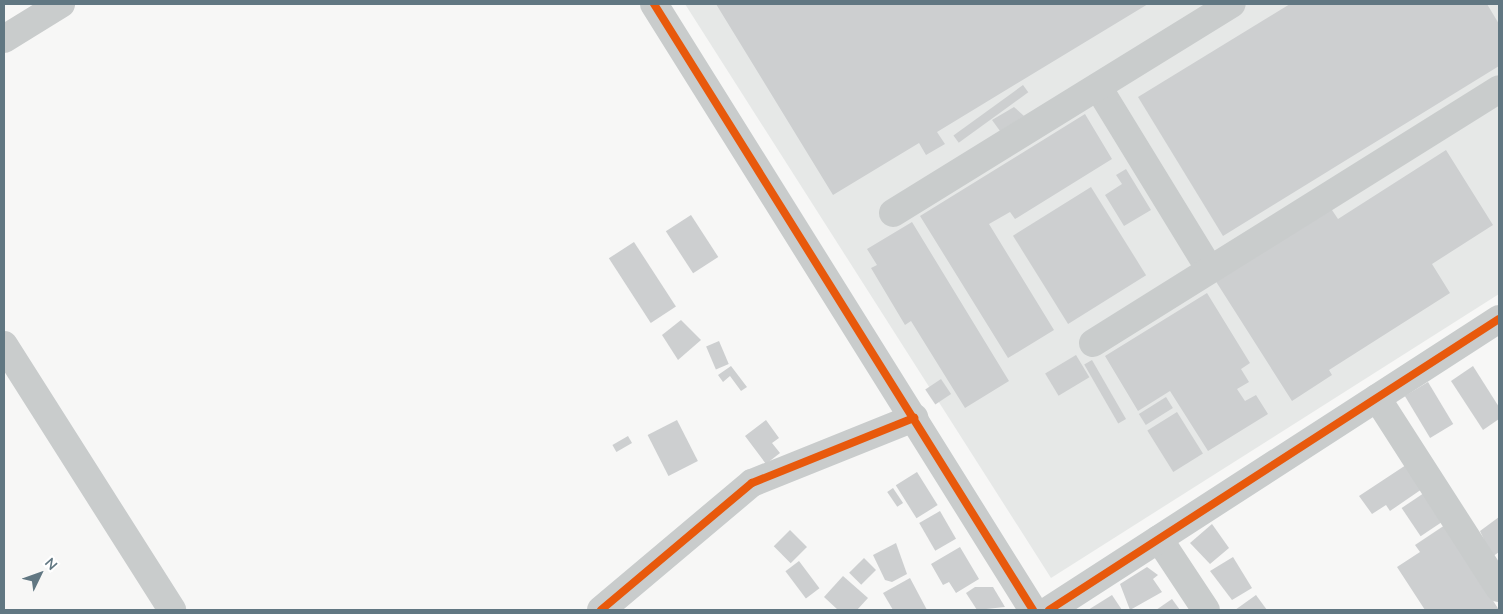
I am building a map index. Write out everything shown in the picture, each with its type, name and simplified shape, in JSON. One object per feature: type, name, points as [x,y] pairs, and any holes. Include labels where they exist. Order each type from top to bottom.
[{"type":"street","points":[[4,39],[61,4]]},
{"type":"street","points":[[654,4],[1033,610]]},
{"type":"street","points":[[893,213],[1232,4]]},
{"type":"street","points":[[1098,87],[1209,268]]},
{"type":"street","points":[[1093,343],[1209,268],[1499,88]]},
{"type":"street","points":[[1050,610],[1499,319]]},
{"type":"street","points":[[4,345],[172,610]]},
{"type":"street","points":[[1377,398],[1499,588]]},
{"type":"street","points":[[602,610],[752,482],[914,418]]},
{"type":"street","points":[[1159,539],[1206,610]]},
{"type":"shaded area","points":[[685,4],[1499,4],[1499,294],[1051,578]]},
{"type":"building","points":[[716,4],[1148,4],[937,132],[945,144],[926,155],[919,143],[833,195]]},
{"type":"building","points":[[1290,4],[1487,4],[1499,24],[1499,66],[1223,236],[1138,97]]},
{"type":"building","points":[[1023,85],[1028,92],[959,143],[953,136]]},
{"type":"building","points":[[1014,107],[1024,116],[1000,131],[992,120]]},
{"type":"building","points":[[1085,114],[1112,159],[1015,219],[1010,212],[989,224],[1054,330],[1008,358],[920,216]]},
{"type":"building","points":[[1446,150],[1493,225],[1432,264],[1450,293],[1329,370],[1332,375],[1292,401],[1215,280],[1330,207],[1338,219]]},
{"type":"building","points":[[1126,169],[1151,210],[1124,226],[1105,195],[1122,184],[1116,175]]},
{"type":"building","points":[[1091,187],[1146,275],[1068,324],[1013,236]]},
{"type":"building","points":[[691,215],[718,257],[693,273],[666,231]]},
{"type":"building","points":[[912,222],[1009,381],[965,408],[911,321],[905,325],[871,268],[877,265],[867,249]]},
{"type":"building","points":[[634,242],[676,307],[651,323],[609,258]]},
{"type":"building","points":[[1207,293],[1250,363],[1241,369],[1249,382],[1237,389],[1245,401],[1256,395],[1268,414],[1208,451],[1170,391],[1138,411],[1105,356]]},
{"type":"building","points":[[681,320],[701,340],[678,360],[662,335]]},
{"type":"building","points":[[719,341],[729,364],[716,369],[706,346]]},
{"type":"building","points":[[1076,355],[1089,377],[1059,396],[1045,374]]},
{"type":"building","points":[[1092,360],[1126,419],[1118,423],[1084,365]]},
{"type":"building","points":[[731,366],[747,387],[741,391],[730,376],[723,382],[718,375]]},
{"type":"building","points":[[1473,366],[1499,407],[1499,419],[1483,430],[1451,381]]},
{"type":"building","points":[[941,379],[951,394],[935,405],[925,390]]},
{"type":"building","points":[[1428,382],[1453,424],[1430,438],[1405,396]]},
{"type":"building","points":[[1166,397],[1173,408],[1146,425],[1139,414]]},
{"type":"building","points":[[1177,412],[1203,454],[1173,472],[1147,431]]},
{"type":"building","points":[[677,420],[698,461],[668,476],[648,435]]},
{"type":"building","points":[[766,420],[779,438],[772,443],[780,453],[766,464],[745,436]]},
{"type":"building","points":[[628,436],[632,443],[616,452],[612,445]]},
{"type":"building","points":[[1406,465],[1422,489],[1390,511],[1386,505],[1372,514],[1359,496]]},
{"type":"building","points":[[917,472],[938,505],[916,518],[896,485]]},
{"type":"building","points":[[893,488],[903,503],[897,507],[887,492]]},
{"type":"building","points":[[1424,493],[1443,521],[1421,536],[1402,508]]},
{"type":"building","points":[[940,511],[956,539],[935,551],[919,523]]},
{"type":"building","points":[[1499,517],[1499,552],[1492,557],[1480,531]]},
{"type":"building","points":[[1212,524],[1229,548],[1210,564],[1190,543]]},
{"type":"building","points":[[1445,525],[1499,610],[1425,610],[1397,567],[1420,552],[1415,545]]},
{"type":"building","points":[[790,530],[807,547],[791,563],[774,546]]},
{"type":"building","points":[[896,543],[907,574],[892,582],[885,580],[873,555]]},
{"type":"building","points":[[960,547],[979,579],[956,593],[949,582],[943,585],[931,564]]},
{"type":"building","points":[[1233,557],[1252,588],[1232,600],[1210,571]]},
{"type":"building","points":[[864,558],[876,570],[861,585],[849,573]]},
{"type":"building","points":[[799,561],[819,588],[806,598],[785,571]]},
{"type":"building","points":[[1147,567],[1158,575],[1153,579],[1162,592],[1130,610],[1120,584]]},
{"type":"building","points":[[843,576],[868,598],[857,610],[838,610],[824,597]]},
{"type":"building","points":[[910,578],[927,610],[893,610],[883,593]]},
{"type":"building","points":[[975,587],[993,587],[1005,607],[977,610],[966,593]]},
{"type":"building","points":[[1112,595],[1122,610],[1088,610]]},
{"type":"building","points":[[1256,595],[1267,610],[1235,610]]},
{"type":"building","points":[[1172,599],[1180,610],[1156,610]]},
{"type":"cycle path","points":[[654,4],[1033,610]]},
{"type":"cycle path","points":[[1049,610],[1499,319]]},
{"type":"cycle path","points":[[601,610],[752,483],[914,418]]}]
